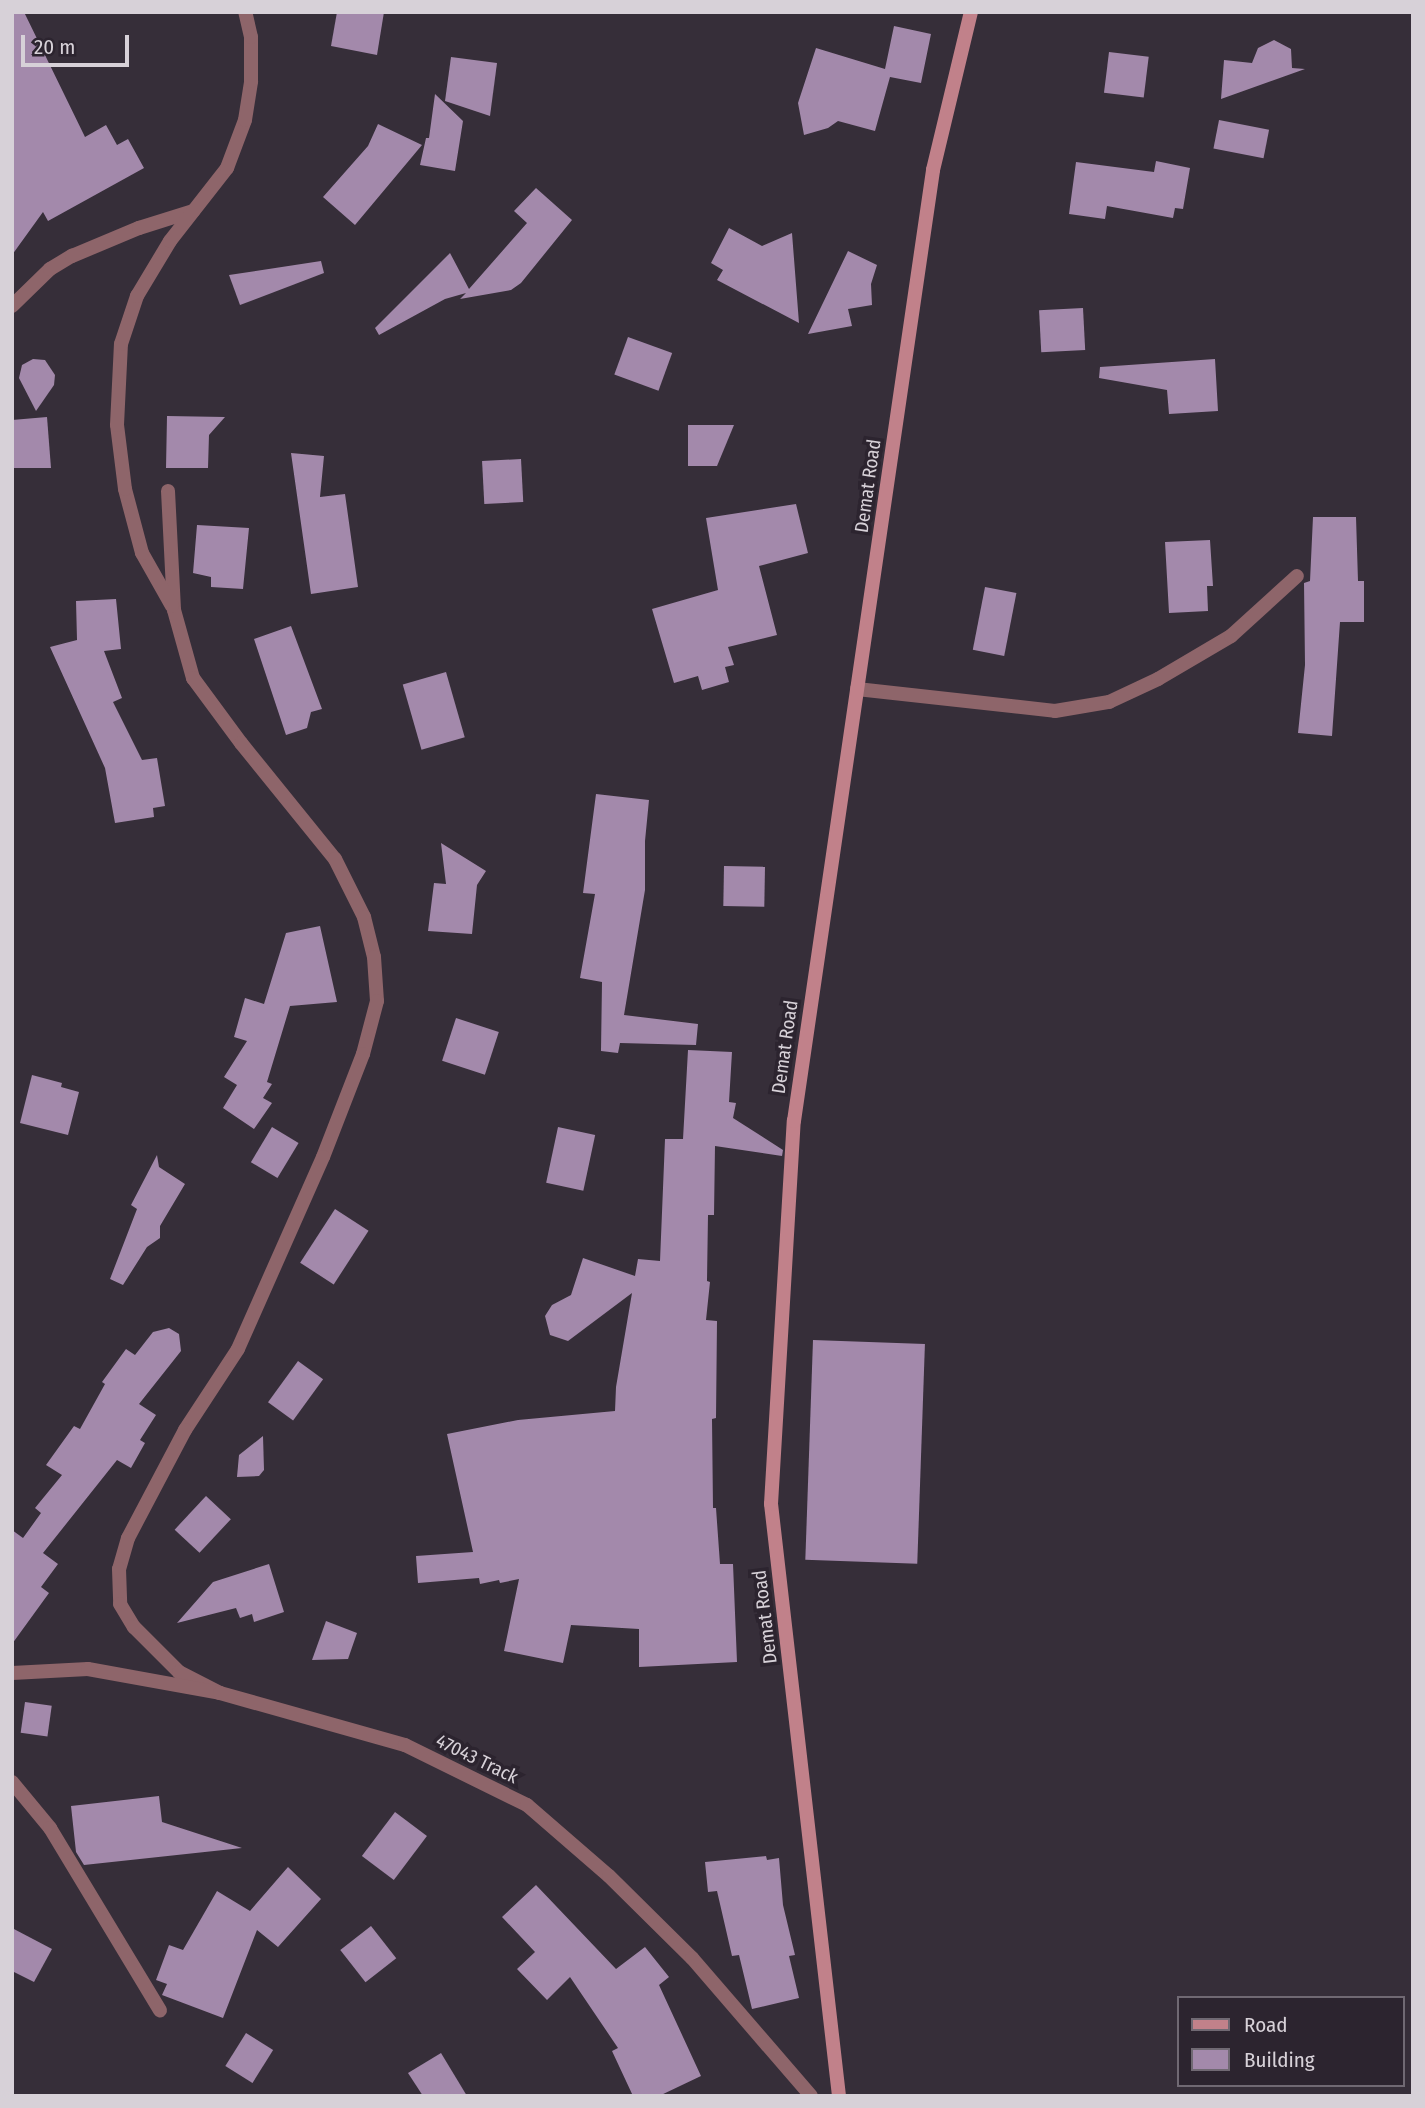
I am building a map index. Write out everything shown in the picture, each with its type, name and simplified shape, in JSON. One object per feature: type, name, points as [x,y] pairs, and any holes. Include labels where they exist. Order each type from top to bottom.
[{"type":"street","points":[[174,610],[142,553],[125,489],[117,425],[121,344],[136,296],[170,241],[227,169],[245,120],[251,81],[251,37],[245,12]]},
{"type":"street","name":"Demat Road","points":[[839,2096],[771,1504],[794,1121],[933,170],[971,12]]},
{"type":"street","points":[[12,306],[50,269],[72,256],[139,228],[194,211]]},
{"type":"street","points":[[168,491],[174,610],[193,678],[241,743],[335,859],[363,917],[374,957],[377,1001],[363,1054],[323,1157],[244,1337],[185,1430],[128,1538],[119,1569],[120,1604],[134,1627],[179,1672],[220,1693]]},
{"type":"street","points":[[858,689],[1055,711],[1109,702],[1158,679],[1231,636],[1297,576]]},
{"type":"street","name":"47043 Track","points":[[12,1673],[89,1669],[220,1693],[405,1745],[527,1805],[609,1876],[692,1958],[811,2096]]},
{"type":"street","points":[[12,1782],[50,1828],[160,2010]]},
{"type":"building","points":[[12,12],[24,12],[85,137],[106,125],[117,145],[128,139],[144,168],[48,221],[43,212],[12,255]]},
{"type":"building","points":[[337,12],[384,12],[377,55],[331,46]]},
{"type":"building","points":[[894,26],[931,34],[921,83],[890,77],[875,131],[838,121],[828,128],[804,135],[798,103],[816,48],[885,69]]},
{"type":"building","points":[[1274,40],[1291,49],[1292,68],[1305,69],[1221,99],[1224,60],[1252,63],[1258,48]]},
{"type":"building","points":[[1109,52],[1149,57],[1144,98],[1104,93]]},
{"type":"building","points":[[451,57],[497,63],[490,116],[445,101]]},
{"type":"building","points":[[435,94],[463,121],[455,171],[420,165],[426,138],[429,138]]},
{"type":"building","points":[[1219,120],[1269,130],[1264,158],[1213,148]]},
{"type":"building","points":[[378,124],[422,145],[355,225],[323,197],[368,146]]},
{"type":"building","points":[[1156,161],[1190,168],[1183,209],[1175,208],[1173,218],[1107,206],[1105,219],[1069,214],[1076,162],[1154,172]]},
{"type":"building","points":[[536,188],[572,220],[521,283],[511,290],[460,299],[466,293],[445,299],[379,335],[375,328],[450,253],[469,289],[527,223],[514,211]]},
{"type":"building","points":[[729,228],[762,246],[792,233],[799,323],[717,280],[723,270],[711,263]]},
{"type":"building","points":[[848,251],[877,265],[871,284],[872,305],[848,309],[852,326],[808,334]]},
{"type":"building","points":[[321,261],[324,273],[240,305],[229,275]]},
{"type":"building","points":[[1083,308],[1085,350],[1041,352],[1039,310]]},
{"type":"building","points":[[628,337],[672,353],[658,391],[614,375]]},
{"type":"building","points":[[33,359],[45,360],[55,375],[54,385],[36,411],[19,378],[22,365]]},
{"type":"building","points":[[1215,359],[1218,411],[1169,414],[1167,390],[1099,378],[1100,367]]},
{"type":"building","points":[[167,416],[225,417],[209,435],[208,468],[166,468]]},
{"type":"building","points":[[47,417],[51,468],[12,468],[12,420]]},
{"type":"building","points":[[688,425],[734,425],[717,466],[688,466]]},
{"type":"building","points":[[291,453],[324,456],[320,497],[345,494],[358,587],[311,594]]},
{"type":"building","points":[[521,459],[523,502],[484,504],[482,461]]},
{"type":"building","points":[[796,504],[808,553],[759,566],[777,635],[728,647],[734,665],[725,667],[729,682],[702,690],[698,676],[674,683],[652,609],[718,590],[706,518]]},
{"type":"building","points":[[1313,517],[1356,517],[1358,581],[1364,581],[1364,622],[1340,622],[1332,736],[1298,733],[1305,665],[1304,583],[1310,581]]},
{"type":"building","points":[[197,525],[249,528],[243,589],[211,587],[211,577],[193,573]]},
{"type":"building","points":[[1210,540],[1213,586],[1207,586],[1208,611],[1169,613],[1165,542]]},
{"type":"building","points":[[985,587],[1016,593],[1004,656],[973,650]]},
{"type":"building","points":[[116,599],[121,649],[104,651],[122,698],[113,702],[142,760],[157,758],[165,806],[153,808],[154,817],[115,823],[105,768],[50,647],[77,640],[76,601]]},
{"type":"building","points":[[291,626],[322,709],[311,712],[307,728],[286,735],[254,639]]},
{"type":"building","points":[[446,672],[465,737],[421,750],[403,684]]},
{"type":"building","points":[[596,794],[649,800],[645,841],[645,890],[624,1015],[698,1024],[696,1045],[620,1043],[618,1053],[601,1051],[602,982],[580,978],[595,894],[583,893]]},
{"type":"building","points":[[441,843],[486,871],[477,885],[472,934],[428,931],[434,883],[446,884]]},
{"type":"building","points":[[724,866],[765,867],[764,907],[723,906]]},
{"type":"building","points":[[320,926],[337,1002],[290,1006],[267,1082],[272,1084],[263,1098],[272,1103],[254,1129],[223,1108],[237,1085],[224,1077],[247,1041],[234,1037],[245,998],[264,1004],[286,933]]},
{"type":"building","points":[[456,1018],[499,1032],[485,1075],[442,1061]]},
{"type":"building","points":[[688,1050],[732,1052],[729,1102],[736,1103],[733,1118],[783,1150],[782,1156],[715,1146],[714,1215],[708,1215],[707,1281],[710,1282],[706,1320],[717,1321],[716,1418],[712,1419],[713,1508],[716,1508],[720,1564],[733,1564],[737,1662],[639,1667],[639,1629],[571,1625],[563,1663],[504,1651],[519,1579],[480,1584],[479,1578],[418,1583],[416,1556],[473,1552],[447,1434],[518,1420],[615,1411],[616,1387],[632,1293],[568,1341],[550,1335],[545,1316],[552,1305],[571,1295],[583,1258],[635,1276],[638,1259],[660,1261],[665,1139],[683,1139]]},
{"type":"building","points":[[32,1075],[62,1083],[61,1087],[79,1092],[68,1135],[20,1123]]},
{"type":"building","points":[[272,1127],[299,1143],[277,1178],[251,1162]]},
{"type":"building","points":[[558,1127],[595,1135],[583,1191],[546,1183]]},
{"type":"building","points":[[157,1155],[159,1167],[185,1184],[160,1226],[160,1238],[147,1247],[123,1285],[110,1279],[137,1209],[131,1205]]},
{"type":"building","points":[[335,1209],[369,1231],[334,1284],[300,1263]]},
{"type":"building","points":[[169,1328],[179,1334],[181,1351],[139,1404],[156,1415],[140,1440],[145,1443],[131,1468],[117,1460],[43,1553],[58,1564],[41,1587],[49,1593],[12,1644],[12,1530],[23,1538],[41,1513],[35,1508],[62,1475],[46,1465],[74,1426],[80,1429],[105,1384],[102,1382],[126,1349],[135,1355],[153,1332]]},
{"type":"building","points":[[813,1340],[925,1344],[917,1564],[805,1560]]},
{"type":"building","points":[[298,1361],[323,1379],[293,1420],[268,1402]]},
{"type":"building","points":[[263,1436],[264,1470],[259,1476],[237,1477],[239,1455]]},
{"type":"building","points":[[206,1496],[231,1519],[199,1553],[175,1530]]},
{"type":"building","points":[[269,1564],[284,1612],[254,1622],[252,1614],[240,1618],[236,1608],[177,1623],[213,1582]]},
{"type":"building","points":[[326,1621],[357,1633],[348,1659],[312,1660]]},
{"type":"building","points":[[25,1702],[52,1706],[47,1736],[21,1733]]},
{"type":"building","points":[[159,1796],[162,1822],[242,1848],[84,1865],[76,1852],[71,1806]]},
{"type":"building","points":[[395,1812],[427,1836],[394,1880],[362,1856]]},
{"type":"building","points":[[766,1856],[767,1860],[779,1858],[783,1905],[795,1955],[789,1956],[799,1998],[752,2009],[739,1955],[732,1956],[717,1891],[708,1892],[705,1862]]},
{"type":"building","points":[[288,1867],[321,1899],[278,1947],[257,1930],[223,2018],[162,1995],[167,1984],[156,1980],[169,1945],[183,1950],[217,1891],[250,1911]]},
{"type":"building","points":[[536,1885],[616,1969],[645,1947],[669,1977],[659,1985],[701,2076],[659,2096],[633,2096],[612,2051],[618,2048],[570,1977],[547,2000],[517,1969],[535,1952],[502,1917]]},
{"type":"building","points":[[371,1926],[396,1958],[366,1982],[340,1950]]},
{"type":"building","points":[[12,1928],[52,1949],[34,1982],[12,1971]]},
{"type":"building","points":[[246,2033],[273,2050],[252,2083],[225,2066]]},
{"type":"building","points":[[441,2053],[467,2096],[423,2096],[408,2073]]}]
